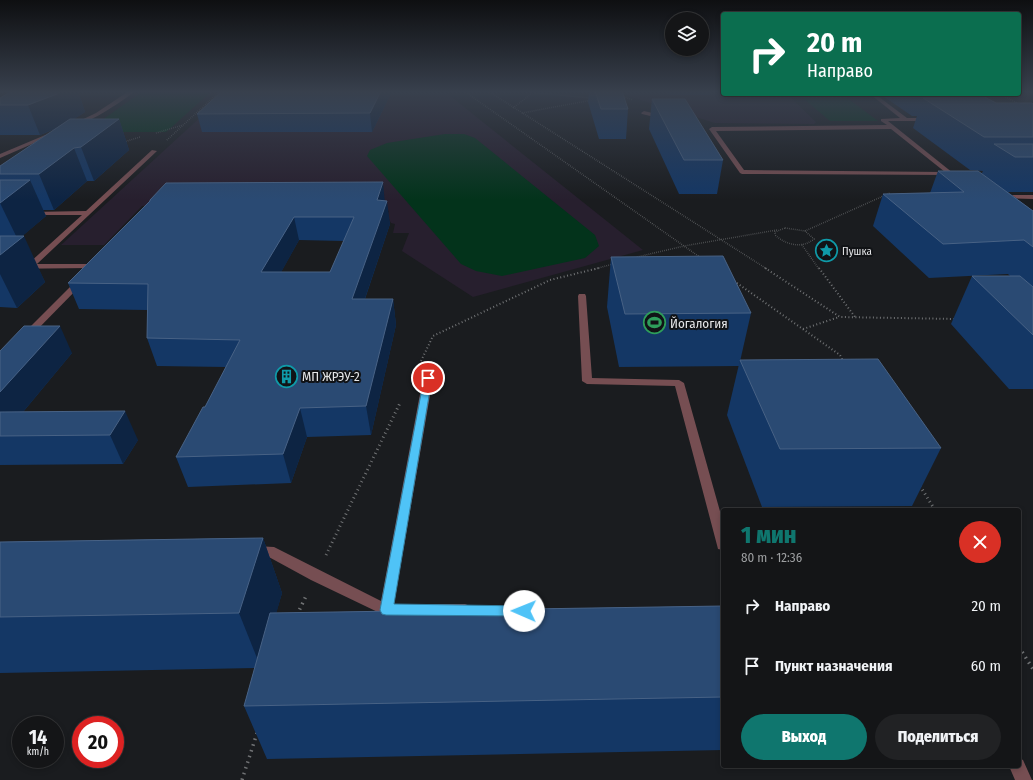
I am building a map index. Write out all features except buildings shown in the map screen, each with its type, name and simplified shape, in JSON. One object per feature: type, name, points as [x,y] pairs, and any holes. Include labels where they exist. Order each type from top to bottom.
[{"type":"street","points":[[706,127],[712,129],[856,127]]},
{"type":"street","points":[[892,127],[950,174]]},
{"type":"street","points":[[712,129],[742,172],[957,174]]},
{"type":"street","points":[[0,156],[56,132]]},
{"type":"street","points":[[30,267],[154,151]]},
{"type":"street","points":[[942,174],[952,182]]},
{"type":"street","points":[[996,198],[1033,197]]},
{"type":"street","points":[[24,213],[88,213]]},
{"type":"street","points":[[0,267],[96,266],[23,340]]},
{"type":"street","points":[[582,296],[587,381],[679,383],[721,538]]},
{"type":"street","points":[[386,610],[428,378]]},
{"type":"street","points":[[245,551],[269,551],[386,610],[480,611]]},
{"type":"street","points":[[1018,768],[1024,780]]},
{"type":"path","points":[[153,133],[174,127]]},
{"type":"path","points":[[154,151],[180,127]]},
{"type":"path","points":[[516,127],[703,259]]},
{"type":"path","points":[[545,127],[722,239],[840,317]]},
{"type":"path","points":[[124,142],[146,136]]},
{"type":"path","points":[[805,230],[891,192]]},
{"type":"path","points":[[632,259],[684,246],[722,239],[777,230],[792,228],[805,230],[814,236],[814,239],[808,244],[790,244],[779,239],[775,235],[777,230]]},
{"type":"path","points":[[802,245],[855,318]]},
{"type":"path","points":[[419,364],[433,336],[550,280],[617,263]]},
{"type":"path","points":[[734,281],[840,356],[844,362]]},
{"type":"path","points":[[803,329],[840,317],[958,319]]},
{"type":"path","points":[[296,617],[402,400]]},
{"type":"path","points":[[918,483],[934,508]]},
{"type":"path","points":[[1021,650],[1033,670]]},
{"type":"path","points":[[242,780],[259,728]]},
{"type":"shaded area","points":[[189,127],[490,127],[643,250],[473,297],[402,251],[409,233],[393,233],[395,224],[391,223],[386,214],[389,212],[384,204],[142,206],[104,245],[61,245]]},
{"type":"green space","points":[[92,127],[171,127],[166,132],[85,132]]},
{"type":"green space","points":[[445,134],[464,134],[475,138],[595,235],[599,246],[585,258],[502,276],[476,271],[461,264],[367,156],[370,150],[387,143]]},
{"type":"place","name":"Пушка","points":[[827,251]]},
{"type":"place","name":"Йогалогия","points":[[654,323]]},
{"type":"place","name":"МП ЖРЭУ-2","points":[[286,376]]},
{"type":"route","points":[[428,378],[386,610],[524,611]]}]
